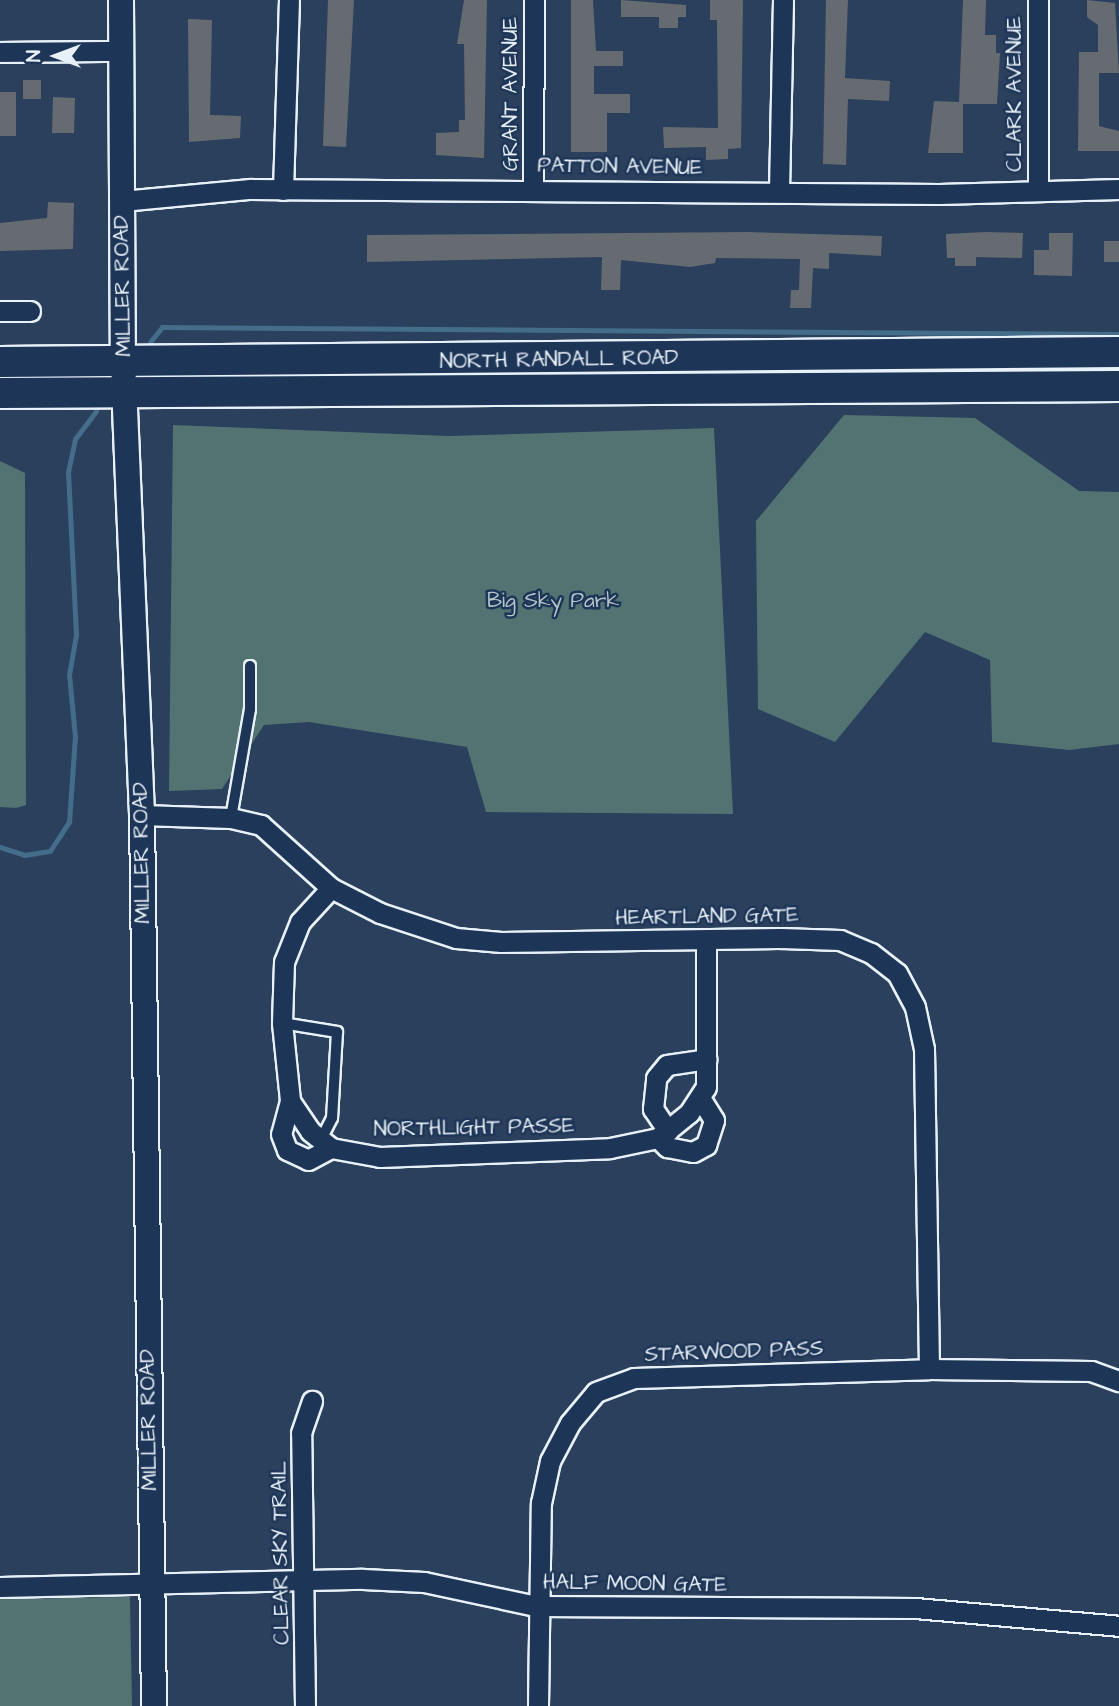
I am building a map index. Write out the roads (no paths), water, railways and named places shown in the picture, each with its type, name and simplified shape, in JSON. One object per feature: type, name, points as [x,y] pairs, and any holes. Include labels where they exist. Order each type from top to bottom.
[{"type":"main road","name":"NORTH RANDALL ROAD","points":[[0,362],[1119,352]]},
{"type":"main road","name":"NORTH RANDALL ROAD","points":[[0,393],[1119,386]]},
{"type":"street","name":"MILLER ROAD","points":[[121,0],[123,361],[142,815],[154,1706]]},
{"type":"street","points":[[283,190],[289,0]]},
{"type":"street","name":"GRANT AVENUE","points":[[533,188],[534,0]]},
{"type":"street","points":[[779,191],[783,0]]},
{"type":"street","name":"CLARK AVENUE","points":[[1038,0],[1038,189]]},
{"type":"street","points":[[0,52],[121,51]]},
{"type":"street","name":"PATTON AVENUE","points":[[122,201],[283,190],[1119,189]]},
{"type":"street","points":[[0,312],[30,311]]},
{"type":"street","name":"HEARTLAND GATE","points":[[142,815],[231,818],[279,836],[331,888],[380,913],[456,937],[839,940],[897,973],[915,1007],[924,1049],[929,1369]]},
{"type":"street","points":[[290,1101],[326,1144],[308,1160],[287,1150],[281,1134],[290,1101],[282,1023],[284,962],[300,922],[331,888]]},
{"type":"street","points":[[663,1135],[701,1098],[707,1059],[706,940]]},
{"type":"street","points":[[701,1098],[714,1119],[706,1144],[681,1152],[663,1135],[653,1109],[656,1078],[667,1065],[707,1059]]},
{"type":"street","name":"NORTHLIGHT PASSE","points":[[326,1144],[380,1157],[610,1148],[663,1135]]},
{"type":"street","name":"STARWOOD PASS","points":[[538,1706],[536,1606],[541,1503],[550,1461],[570,1423],[596,1392],[634,1378],[929,1369],[1091,1371],[1119,1381]]},
{"type":"street","name":"CLEAR SKY TRAIL","points":[[305,1706],[302,1433],[312,1401]]},
{"type":"street","name":"HALF MOON GATE","points":[[0,1587],[304,1584],[363,1579],[424,1582],[536,1606],[915,1608],[1119,1626]]},
{"type":"lane","points":[[231,818],[250,709],[250,666]]},
{"type":"lane","points":[[282,1023],[337,1032],[332,1118],[326,1144]]},
{"type":"waterway","points":[[150,342],[162,327],[1119,334]]},
{"type":"waterway","points":[[0,847],[24,855],[50,851],[69,822],[75,737],[69,675],[76,635],[68,472],[75,439],[96,411]]},
{"type":"park label","name":"Big Sky Park","points":[[553,601]]}]
